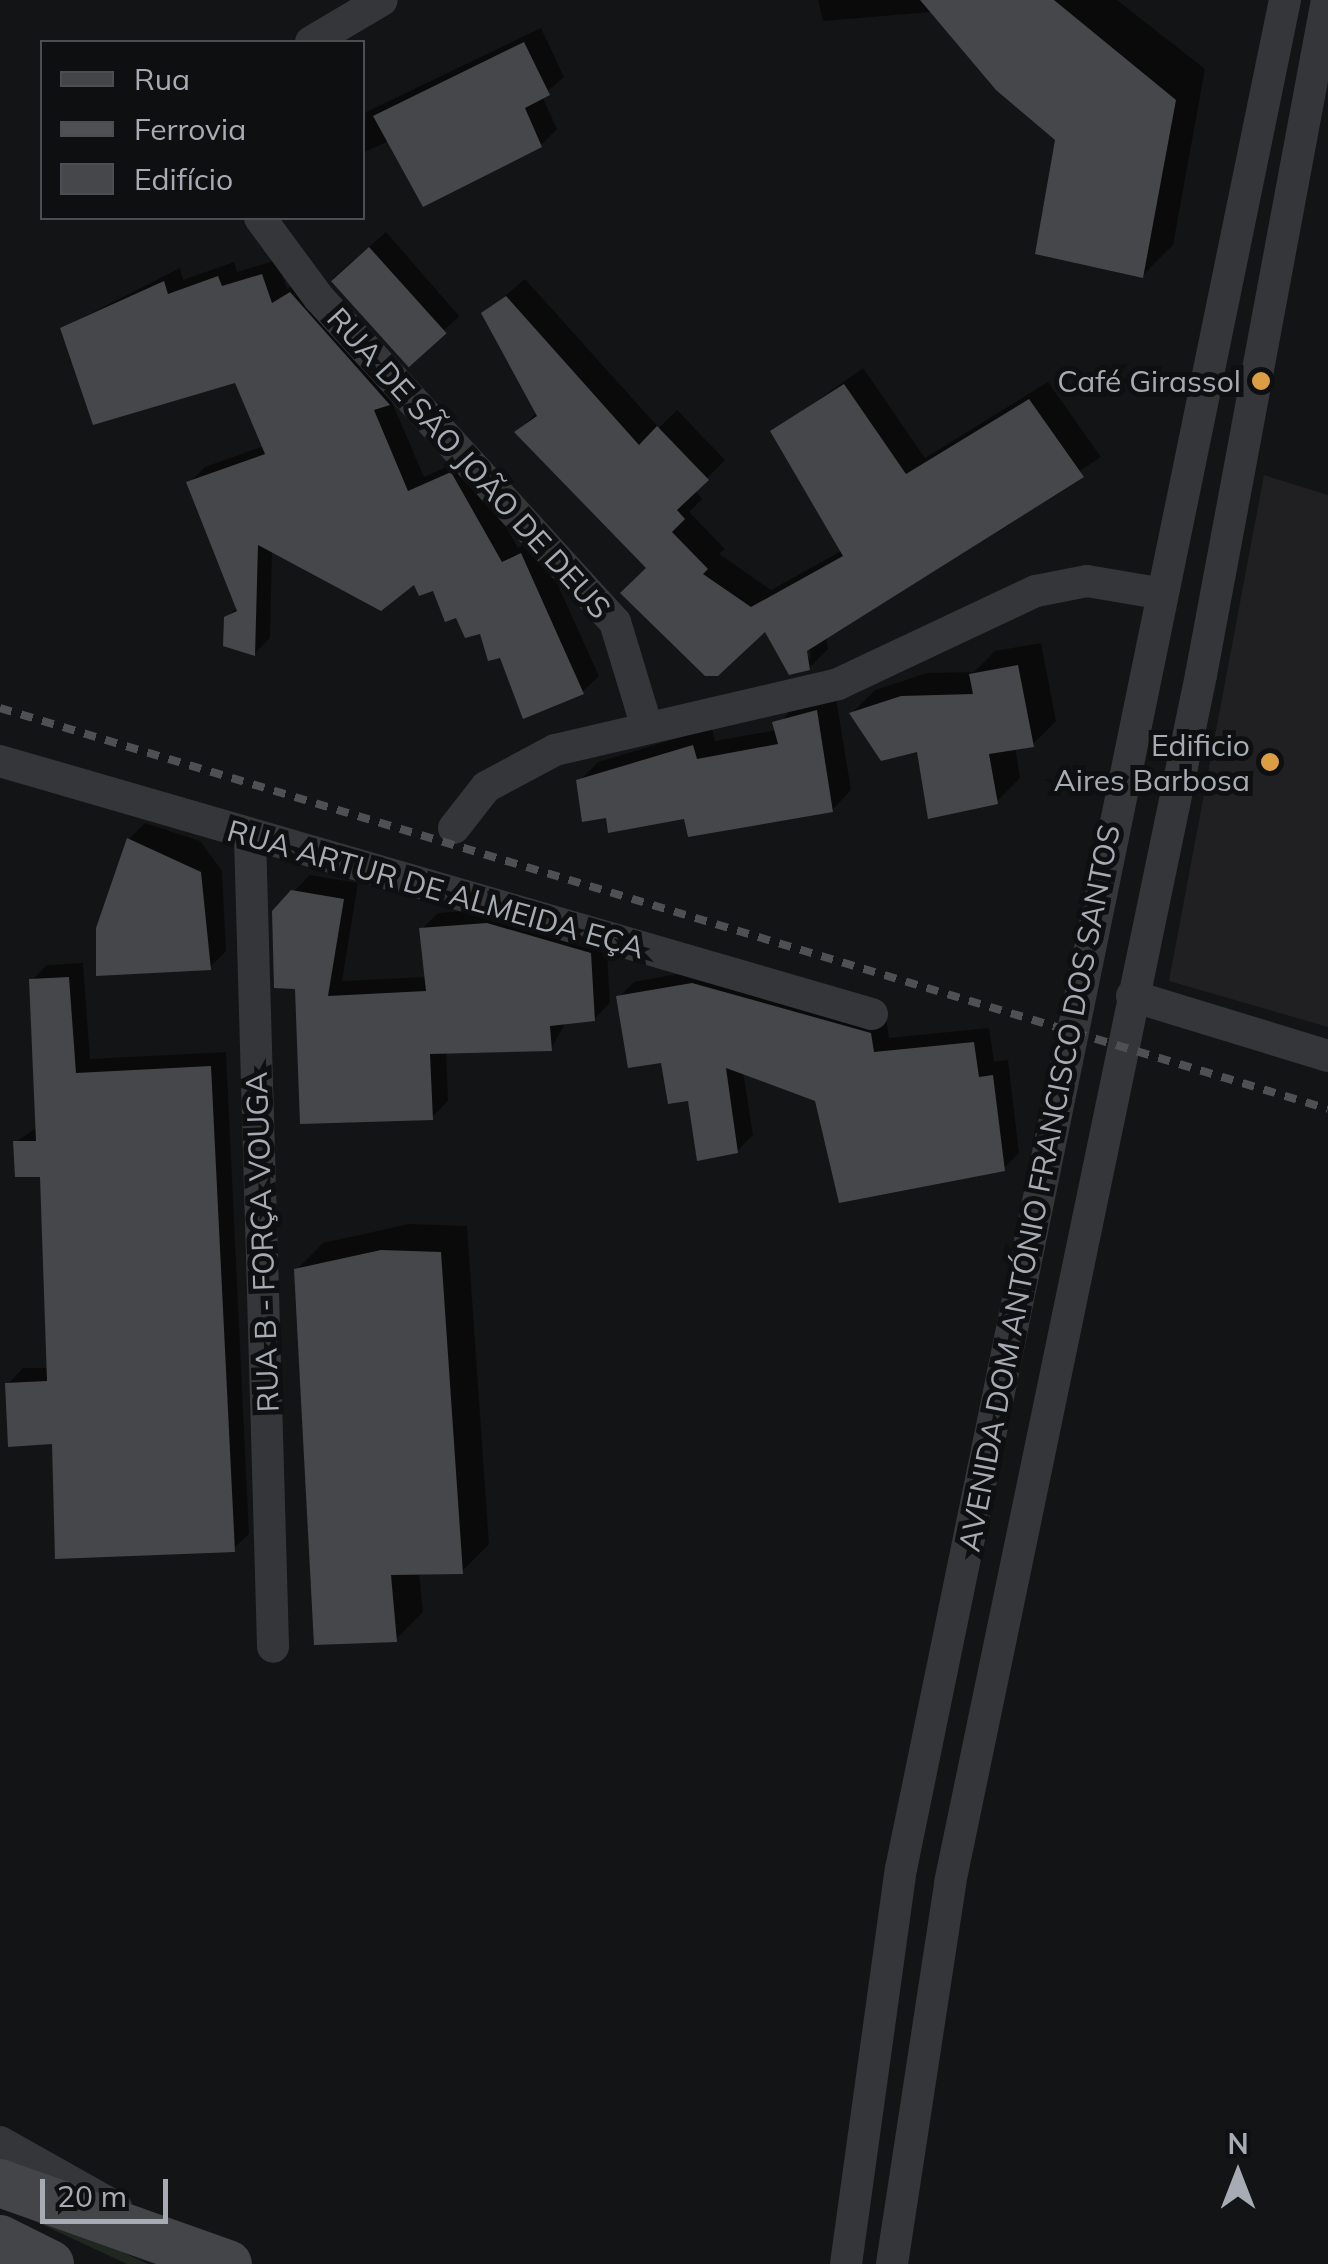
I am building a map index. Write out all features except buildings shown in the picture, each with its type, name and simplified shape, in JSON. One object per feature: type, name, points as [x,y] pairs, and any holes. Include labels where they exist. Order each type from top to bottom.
[{"type":"main road","points":[[0,2182],[164,2234],[228,2264]]},
{"type":"street","points":[[314,40],[382,0]]},
{"type":"street","name":"AVENIDA DOM ANTÓNIO FRANCISCO DOS SANTOS","points":[[846,2264],[901,1869],[1158,594],[1284,0]]},
{"type":"street","name":"AVENIDA DOM ANTÓNIO FRANCISCO DOS SANTOS","points":[[892,2264],[950,1883],[1132,996],[1326,0]]},
{"type":"street","name":"RUA DE SÃO JOÃO DE DEUS","points":[[261,220],[319,298],[614,622],[646,724]]},
{"type":"street","points":[[454,828],[504,778],[556,750],[646,724],[838,684],[1036,591],[1087,582],[1158,594]]},
{"type":"street","name":"RUA ARTUR DE ALMEIDA EÇA","points":[[0,761],[872,1014]]},
{"type":"street","name":"RUA B - FORÇA VOUGA","points":[[250,836],[273,1648]]},
{"type":"street","points":[[1132,996],[1328,1056]]},
{"type":"street","points":[[0,2142],[164,2234]]},
{"type":"shaded area","name":"Edificio Aires Barbosa","points":[[1264,475],[1328,495],[1328,1027],[1169,981]]},
{"type":"shaded area","points":[[0,2195],[148,2264],[127,2264],[0,2205]]},
{"type":"railway","points":[[0,708],[1328,1109]]},
{"type":"place","name":"Café Girassol","points":[[1261,381]]},
{"type":"place","name":"Edificio Aires Barbosa","points":[[1270,762]]}]
